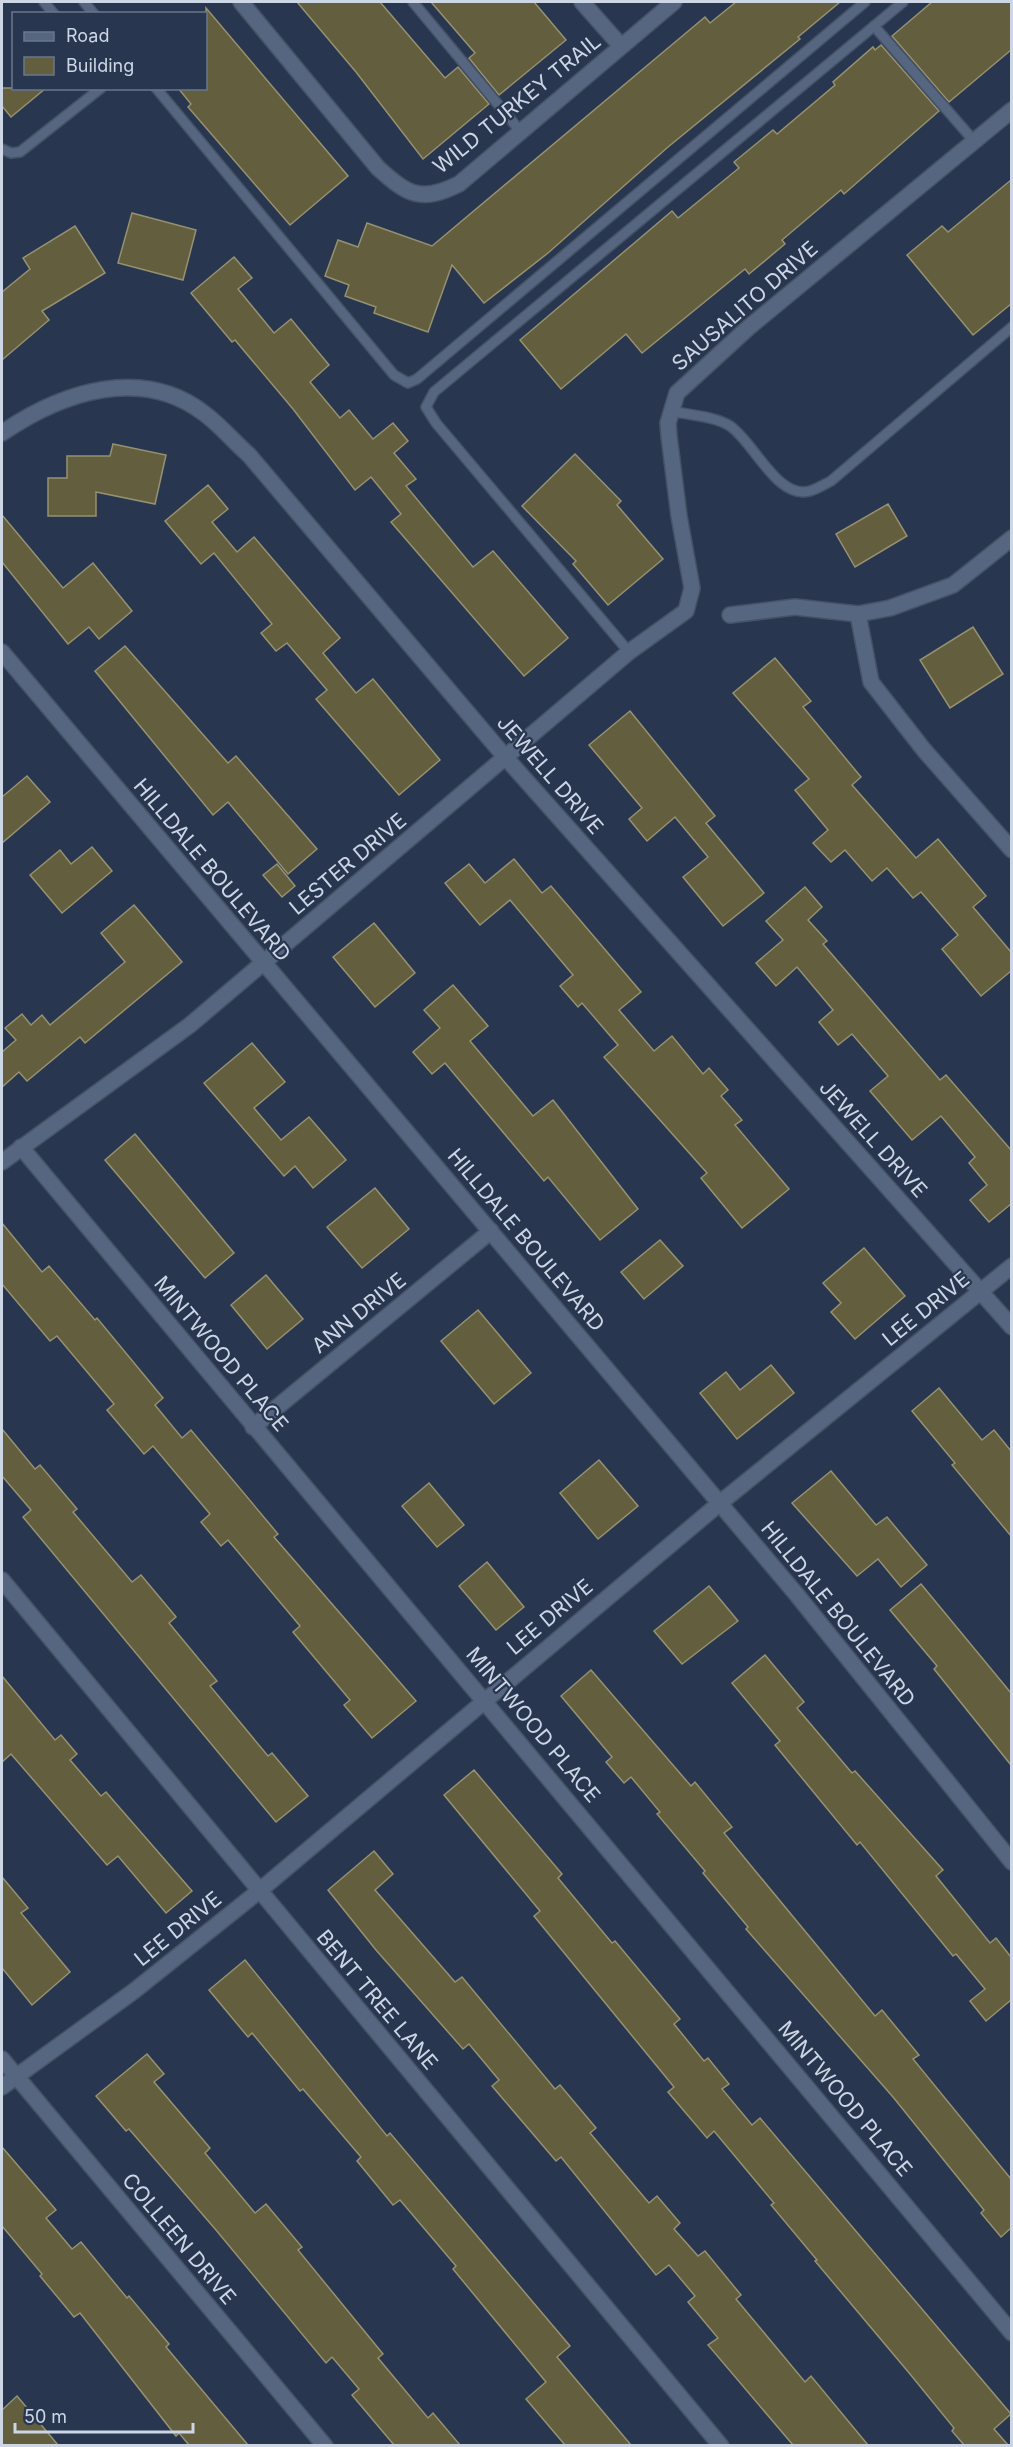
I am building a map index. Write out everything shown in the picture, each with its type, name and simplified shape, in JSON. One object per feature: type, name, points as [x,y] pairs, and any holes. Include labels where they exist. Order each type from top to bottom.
[{"type":"street","name":"WILD TURKEY TRAIL","points":[[241,2],[378,168],[403,190],[426,196],[440,194],[459,184],[674,2]]},
{"type":"street","points":[[582,2],[621,46]]},
{"type":"street","name":"SAUSALITO DRIVE","points":[[686,610],[692,588],[668,423],[677,393],[748,328],[1011,110]]},
{"type":"street","name":"JEWELL DRIVE","points":[[2,432],[66,397],[100,389],[136,386],[172,395],[205,414],[249,455],[506,758],[981,1291],[1011,1328]]},
{"type":"street","points":[[730,615],[795,607],[858,614],[890,608],[953,585],[1011,538]]},
{"type":"street","name":"LESTER DRIVE","points":[[2,1162],[190,1025],[629,652],[686,610]]},
{"type":"street","points":[[858,614],[872,682],[924,750],[1011,850]]},
{"type":"street","name":"HILLDALE BOULEVARD","points":[[2,652],[797,1595],[1011,1862]]},
{"type":"street","name":"MINTWOOD PLACE","points":[[21,1147],[1011,2333]]},
{"type":"street","name":"ANN DRIVE","points":[[253,1427],[491,1231]]},
{"type":"street","name":"LEE DRIVE","points":[[2,2087],[134,1991],[259,1891],[720,1503],[1011,1266]]},
{"type":"street","name":"BENT TREE LANE","points":[[2,1580],[721,2445]]},
{"type":"street","name":"COLLEEN DRIVE","points":[[2,2059],[325,2445]]},
{"type":"lane","points":[[412,2],[520,132]]},
{"type":"lane","points":[[158,90],[394,375],[408,383],[417,379],[865,2]]},
{"type":"lane","points":[[629,652],[436,423],[426,407],[434,392],[903,2]]},
{"type":"lane","points":[[874,26],[974,141]]},
{"type":"lane","points":[[2,149],[11,153],[20,152],[98,90]]},
{"type":"lane","points":[[671,411],[728,424],[746,438],[769,472],[787,488],[808,492],[831,481],[1011,327]]},
{"type":"building","points":[[297,2],[380,2],[445,78],[458,67],[489,104],[423,159],[356,72]]},
{"type":"building","points":[[431,2],[534,2],[566,40],[499,95],[469,58],[475,53]]},
{"type":"building","points":[[736,2],[840,2],[798,37],[800,39],[668,147],[548,253],[484,303],[452,265],[428,332],[374,313],[376,307],[345,296],[349,285],[325,276],[338,240],[358,247],[367,223],[432,246],[705,17],[710,23]]},
{"type":"building","points":[[932,2],[1011,2],[1011,50],[949,102],[892,36]]},
{"type":"building","points":[[206,8],[348,176],[290,225],[188,107],[191,104],[180,90],[207,90]]},
{"type":"building","points":[[881,45],[939,111],[844,194],[841,190],[782,240],[785,244],[749,274],[745,269],[642,353],[626,334],[561,389],[520,340],[672,211],[678,218],[739,168],[734,162],[773,130],[777,134],[835,85],[833,82],[873,47],[875,50]]},
{"type":"building","points":[[2,88],[44,90],[11,117],[2,106]]},
{"type":"building","points":[[1011,180],[1011,304],[973,335],[907,255],[942,226],[948,232]]},
{"type":"building","points":[[132,213],[196,230],[183,280],[118,263]]},
{"type":"building","points":[[75,226],[105,273],[42,311],[49,320],[2,360],[2,292],[30,269],[23,258]]},
{"type":"building","points":[[234,257],[252,278],[238,289],[274,333],[291,319],[329,365],[310,382],[340,418],[349,410],[373,439],[393,423],[408,441],[394,453],[416,479],[406,486],[473,567],[493,551],[568,638],[524,676],[391,522],[401,514],[371,477],[355,490],[293,409],[235,340],[232,342],[191,293]]},
{"type":"building","points":[[113,444],[166,455],[155,504],[96,492],[96,516],[48,516],[48,478],[67,478],[67,456],[110,456]]},
{"type":"building","points":[[575,454],[621,501],[617,505],[663,559],[608,605],[573,564],[576,561],[522,506]]},
{"type":"building","points":[[208,485],[228,509],[212,522],[237,552],[254,537],[340,638],[323,653],[356,693],[373,679],[440,760],[399,795],[316,699],[327,690],[287,643],[276,651],[261,633],[272,624],[214,553],[201,564],[165,521]]},
{"type":"building","points":[[888,504],[907,536],[855,567],[836,534]]},
{"type":"building","points":[[2,515],[63,588],[93,563],[132,611],[99,639],[89,627],[68,644],[2,562]]},
{"type":"building","points":[[973,627],[1003,674],[950,708],[920,660]]},
{"type":"building","points":[[125,646],[228,763],[236,756],[317,849],[288,874],[228,802],[213,815],[95,671]]},
{"type":"building","points":[[775,658],[811,701],[803,707],[861,777],[852,785],[916,858],[938,839],[986,896],[973,907],[1011,952],[1011,971],[981,996],[942,949],[958,935],[921,892],[913,898],[887,868],[872,881],[845,850],[831,862],[813,843],[828,830],[795,790],[809,779],[733,693]]},
{"type":"building","points":[[630,711],[715,816],[706,823],[764,893],[723,926],[683,877],[708,857],[675,817],[647,841],[629,819],[642,808],[589,745]]},
{"type":"building","points":[[27,776],[50,802],[2,843],[2,797]]},
{"type":"building","points":[[92,847],[112,871],[62,913],[30,875],[60,850],[71,864]]},
{"type":"building","points":[[514,859],[542,893],[551,886],[641,992],[619,1010],[654,1051],[672,1036],[703,1074],[709,1068],[728,1090],[721,1096],[742,1120],[735,1125],[789,1189],[742,1228],[701,1178],[707,1173],[604,1057],[618,1045],[582,1003],[578,1007],[560,986],[573,975],[510,900],[480,925],[445,883],[469,864],[485,883]]},
{"type":"building","points":[[277,864],[295,886],[282,897],[263,875]]},
{"type":"building","points":[[805,887],[822,907],[808,920],[827,941],[823,944],[940,1080],[946,1075],[1011,1150],[1011,1204],[989,1222],[970,1200],[987,1185],[969,1163],[975,1157],[941,1116],[912,1140],[870,1091],[888,1076],[852,1034],[838,1045],[819,1022],[833,1010],[797,967],[776,986],[756,963],[783,940],[766,921]]},
{"type":"building","points":[[134,905],[182,962],[85,1043],[80,1037],[27,1081],[19,1072],[2,1087],[2,1052],[16,1040],[5,1028],[22,1014],[31,1025],[42,1015],[50,1025],[125,962],[101,933]]},
{"type":"building","points":[[374,923],[415,973],[375,1007],[333,957]]},
{"type":"building","points":[[453,985],[488,1026],[470,1041],[533,1116],[553,1100],[638,1209],[600,1240],[548,1177],[544,1181],[445,1063],[432,1074],[413,1052],[440,1028],[424,1010]]},
{"type":"building","points":[[252,1043],[285,1082],[254,1108],[281,1140],[309,1117],[346,1160],[313,1188],[295,1166],[284,1176],[204,1083]]},
{"type":"building","points":[[135,1134],[234,1253],[205,1278],[105,1160]]},
{"type":"building","points":[[375,1188],[409,1229],[362,1268],[327,1227]]},
{"type":"building","points":[[2,1223],[42,1272],[49,1266],[95,1320],[97,1318],[163,1398],[155,1405],[182,1438],[191,1430],[278,1534],[274,1537],[416,1701],[372,1738],[344,1705],[350,1700],[293,1632],[300,1626],[228,1540],[221,1546],[201,1522],[210,1514],[153,1446],[144,1454],[107,1410],[114,1404],[57,1336],[50,1341],[2,1284]]},
{"type":"building","points":[[660,1240],[683,1266],[644,1299],[621,1272]]},
{"type":"building","points":[[864,1248],[905,1296],[855,1339],[831,1312],[841,1303],[823,1283]]},
{"type":"building","points":[[266,1275],[303,1319],[267,1349],[231,1305]]},
{"type":"building","points":[[478,1310],[531,1373],[494,1404],[441,1341]]},
{"type":"building","points":[[771,1365],[794,1393],[737,1439],[700,1393],[726,1372],[740,1390]]},
{"type":"building","points":[[939,1388],[982,1440],[994,1430],[1011,1451],[1011,1536],[952,1465],[955,1463],[912,1411]]},
{"type":"building","points":[[2,1429],[35,1469],[40,1465],[77,1509],[73,1512],[132,1582],[141,1575],[176,1617],[169,1623],[217,1681],[210,1686],[268,1756],[272,1753],[308,1796],[276,1822],[23,1517],[31,1510],[2,1476]]},
{"type":"building","points":[[599,1460],[638,1506],[598,1539],[560,1493]]},
{"type":"building","points":[[831,1471],[876,1525],[887,1517],[927,1565],[901,1587],[878,1559],[857,1576],[792,1503]]},
{"type":"building","points":[[429,1483],[464,1525],[437,1547],[402,1506]]},
{"type":"building","points":[[487,1562],[524,1607],[496,1630],[459,1586]]},
{"type":"building","points":[[921,1584],[1011,1693],[1011,1765],[934,1669],[937,1666],[890,1610]]},
{"type":"building","points":[[709,1586],[738,1621],[682,1664],[654,1631]]},
{"type":"building","points":[[765,1655],[804,1702],[797,1708],[852,1773],[855,1771],[943,1870],[936,1876],[990,1943],[996,1938],[1011,1957],[1011,2000],[986,2021],[970,2001],[985,1989],[956,1954],[953,1956],[860,1842],[857,1845],[775,1745],[780,1741],[732,1683]]},
{"type":"building","points":[[591,1670],[691,1786],[695,1782],[732,1827],[724,1833],[875,2016],[882,2010],[919,2055],[913,2059],[1011,2179],[1011,2228],[1001,2237],[981,2213],[984,2210],[893,2097],[746,1929],[748,1927],[703,1873],[705,1871],[657,1814],[660,1812],[631,1777],[624,1783],[606,1762],[612,1757],[561,1696]]},
{"type":"building","points":[[2,1676],[55,1740],[61,1735],[77,1754],[70,1760],[101,1796],[106,1792],[192,1891],[166,1913],[118,1856],[107,1865],[11,1754],[2,1762]]},
{"type":"building","points":[[474,1770],[562,1874],[558,1878],[612,1943],[615,1941],[680,2019],[674,2024],[704,2061],[708,2058],[729,2084],[722,2089],[752,2125],[760,2118],[1011,2414],[994,2429],[1008,2445],[964,2445],[952,2431],[954,2428],[815,2261],[817,2260],[771,2205],[774,2203],[714,2131],[707,2138],[668,2092],[674,2087],[534,1916],[540,1911],[444,1795]]},
{"type":"building","points":[[374,1851],[393,1874],[375,1890],[455,1982],[462,1977],[555,2089],[560,2085],[596,2128],[590,2133],[649,2203],[657,2196],[680,2223],[674,2229],[698,2256],[705,2251],[741,2295],[736,2299],[805,2382],[811,2376],[868,2445],[793,2445],[708,2345],[718,2338],[688,2302],[695,2296],[669,2265],[656,2275],[561,2157],[556,2161],[492,2086],[499,2080],[469,2044],[463,2049],[376,1950],[328,1890]]},
{"type":"building","points":[[2,1877],[28,1908],[21,1913],[70,1972],[32,2005],[2,1968]]},
{"type":"building","points":[[245,1960],[387,2136],[390,2133],[570,2346],[557,2357],[631,2445],[565,2445],[526,2399],[546,2382],[453,2269],[456,2266],[400,2200],[393,2205],[357,2161],[361,2157],[303,2089],[300,2091],[252,2033],[248,2037],[209,1990]]},
{"type":"building","points":[[147,2054],[164,2074],[154,2082],[210,2148],[205,2153],[255,2213],[266,2204],[302,2247],[298,2250],[383,2354],[378,2358],[428,2418],[433,2413],[460,2445],[394,2445],[352,2395],[359,2389],[332,2357],[326,2363],[129,2129],[126,2131],[96,2096]]},
{"type":"building","points":[[2,2147],[56,2210],[46,2218],[72,2249],[81,2242],[169,2344],[166,2347],[248,2445],[189,2445],[179,2433],[176,2436],[80,2313],[74,2317],[40,2276],[42,2274],[2,2226]]},
{"type":"building","points":[[17,2396],[58,2445],[2,2445],[2,2410]]}]
